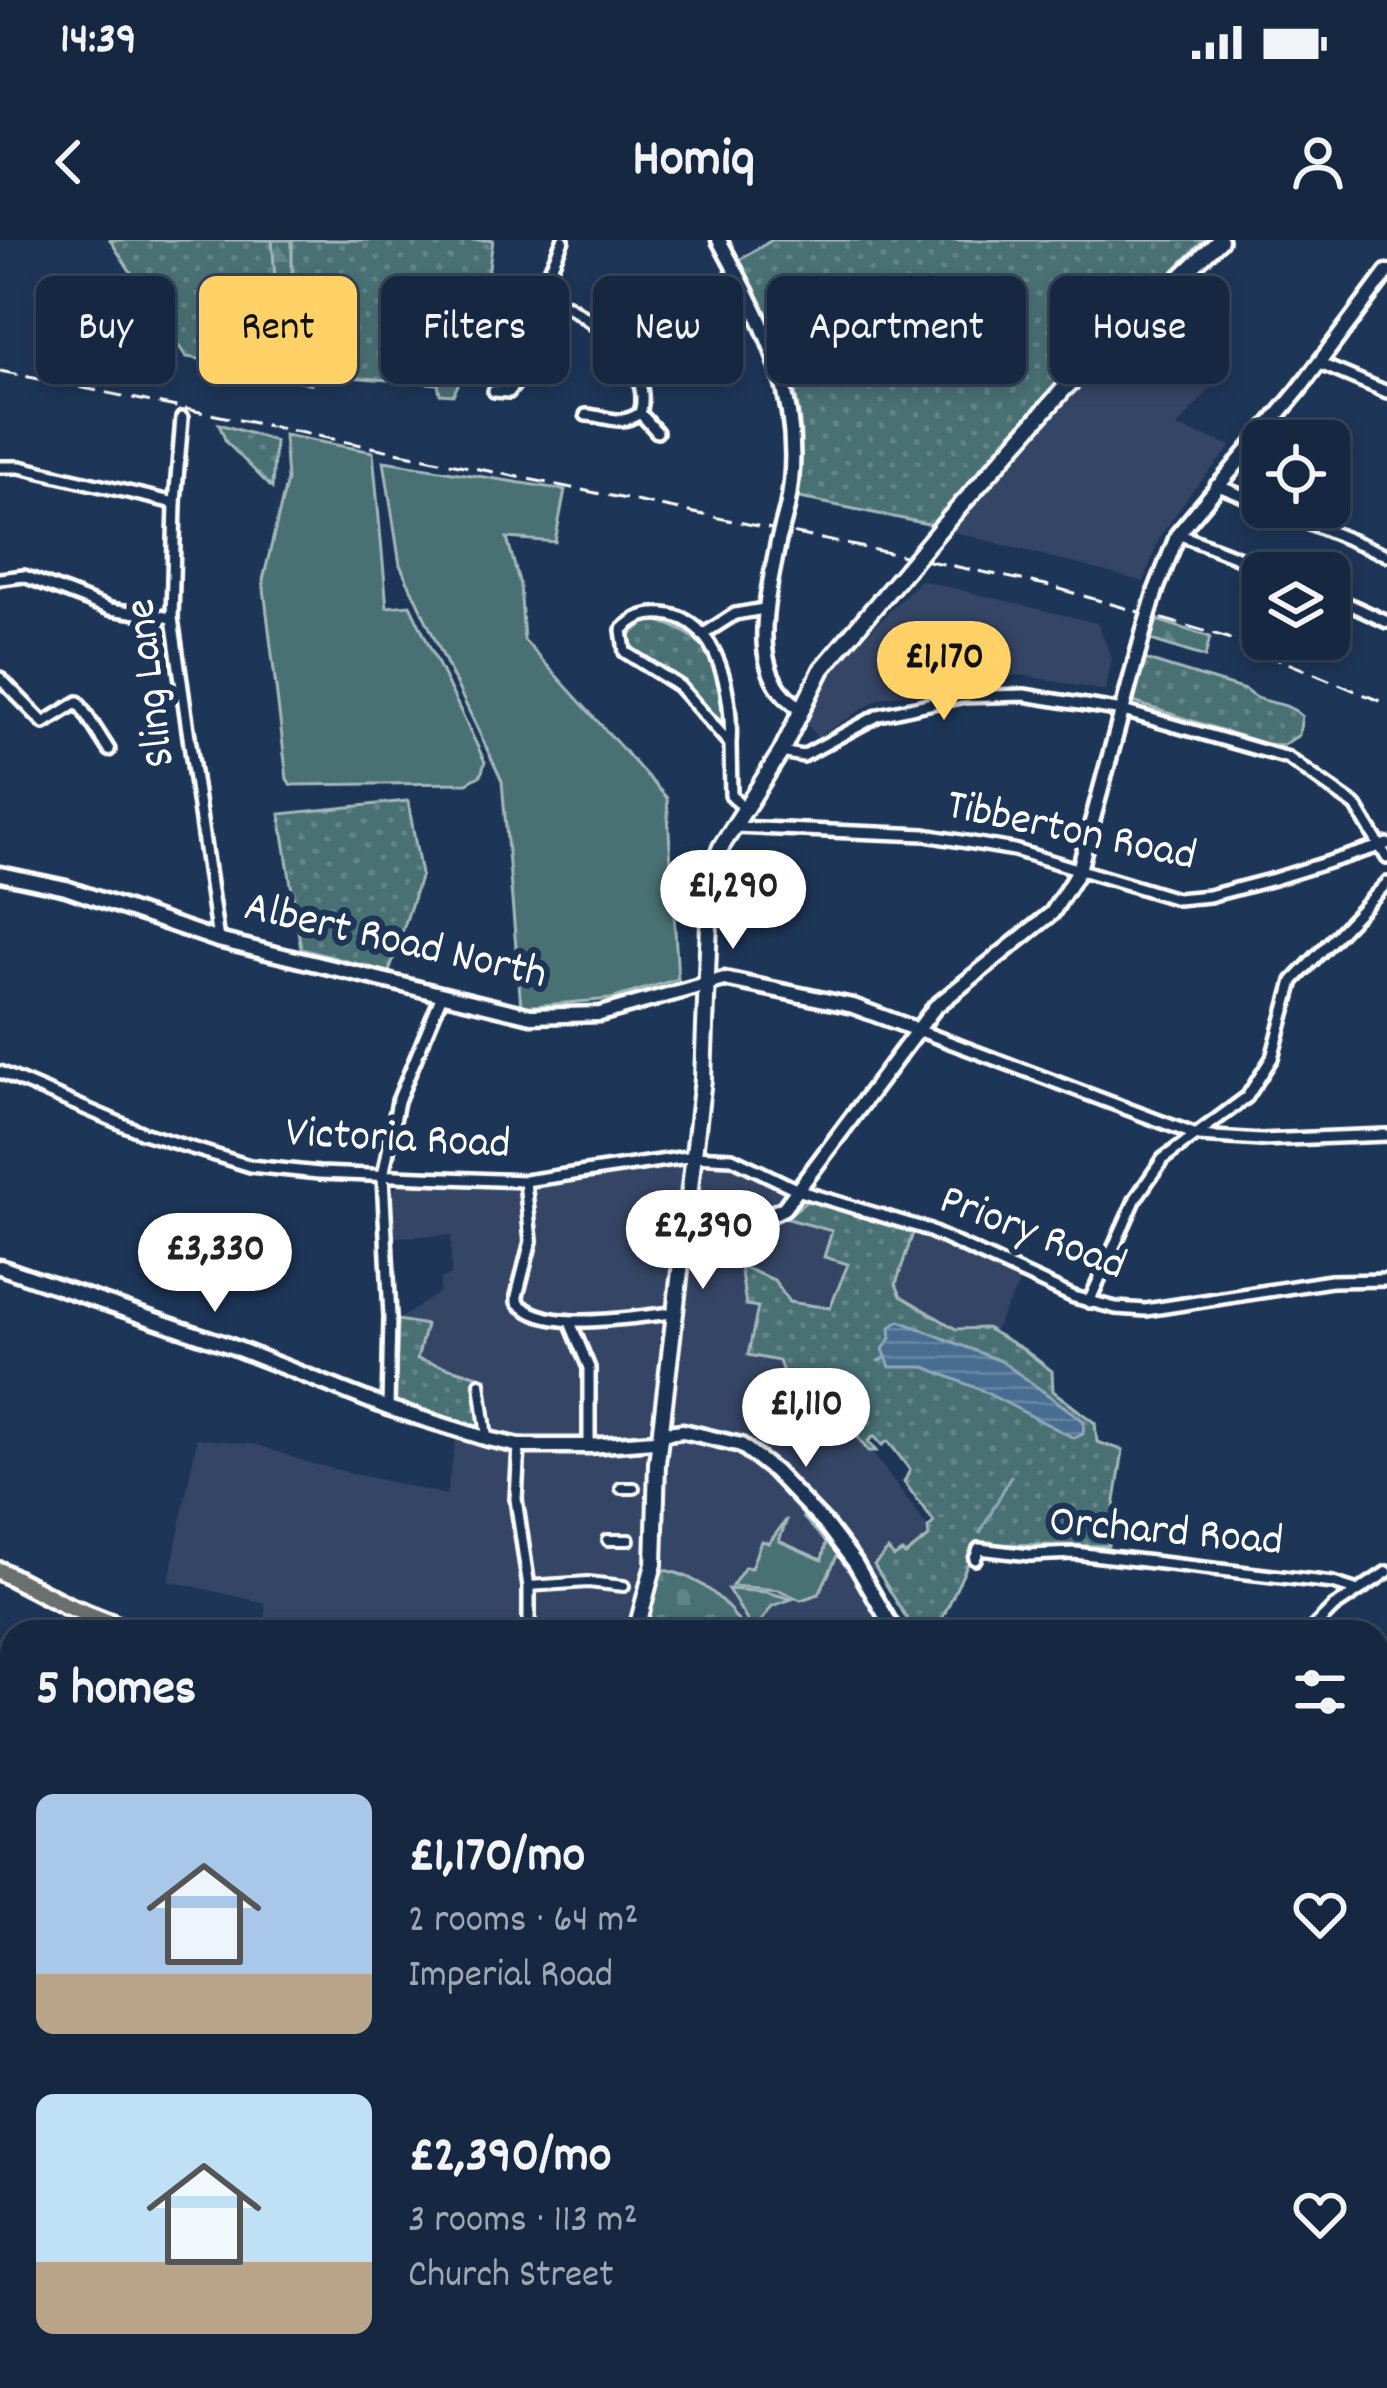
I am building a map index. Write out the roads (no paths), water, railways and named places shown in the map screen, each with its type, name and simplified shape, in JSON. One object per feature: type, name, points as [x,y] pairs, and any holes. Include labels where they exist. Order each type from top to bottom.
[{"type":"highway","points":[[0,1571],[103,1620]]},
{"type":"main road","points":[[638,1620],[643,1589],[654,1566],[644,1488],[659,1440],[684,1247],[708,985],[712,871],[822,670],[1070,384],[1220,240]]},
{"type":"street","points":[[547,276],[563,240]]},
{"type":"street","points":[[719,240],[764,323],[793,417],[794,462],[764,609],[766,656],[772,673],[779,691],[801,708]]},
{"type":"street","points":[[684,1247],[765,1220],[784,1208],[862,1108],[915,1029],[935,1007],[1052,913],[1078,870],[1144,630],[1178,534],[1387,272]]},
{"type":"street","points":[[569,307],[623,352],[643,393],[640,412],[657,432]]},
{"type":"street","points":[[1318,363],[1387,392]]},
{"type":"street","points":[[494,391],[513,396],[517,384]]},
{"type":"street","points":[[586,415],[600,410],[610,422],[622,422],[640,412]]},
{"type":"street","name":"Sling Lane","points":[[182,418],[172,618],[218,940]]},
{"type":"street","points":[[0,467],[20,467],[175,502]]},
{"type":"street","points":[[1216,485],[1242,496]]},
{"type":"street","points":[[1321,528],[1387,555]]},
{"type":"street","points":[[1178,534],[1242,559]]},
{"type":"street","points":[[0,579],[24,576],[110,609],[172,618]]},
{"type":"street","points":[[1350,605],[1387,622]]},
{"type":"street","points":[[702,635],[735,614],[764,609]]},
{"type":"street","points":[[730,744],[679,686],[625,652],[622,630],[633,619],[666,614],[685,620],[702,635],[725,682],[732,710],[731,795],[746,809]]},
{"type":"street","points":[[0,678],[44,723],[78,702],[109,750]]},
{"type":"street","points":[[781,752],[802,756],[879,715],[960,697],[1024,694],[1123,711],[1288,758],[1356,806],[1385,844],[1387,858]]},
{"type":"street","name":"Tibberton Road","points":[[734,827],[925,835],[1014,850],[1177,899],[1209,896],[1385,844]]},
{"type":"street","name":"Albert Road North","points":[[0,874],[66,888],[218,940],[531,1016],[562,1018],[635,1006],[724,980],[853,1006],[915,1029]]},
{"type":"street","points":[[1089,1302],[1136,1198],[1163,1160],[1247,1097],[1262,1079],[1293,981],[1387,883]]},
{"type":"street","points":[[388,1408],[390,1318],[383,1176],[398,1101],[442,995]]},
{"type":"street","points":[[915,1029],[1199,1136],[1261,1140],[1387,1136]]},
{"type":"street","name":"Victoria Road","points":[[0,1072],[143,1133],[233,1161],[319,1173],[525,1181],[694,1156],[732,1158],[800,1191]]},
{"type":"street","points":[[525,1181],[531,1241],[518,1302],[536,1318],[570,1322],[675,1313]]},
{"type":"street","name":"Priory Road","points":[[800,1191],[923,1228],[1089,1302],[1146,1310],[1330,1281],[1387,1280]]},
{"type":"street","points":[[0,1267],[228,1345],[388,1408],[488,1439],[519,1446],[589,1446],[659,1440],[666,1433],[683,1431],[728,1440],[751,1450],[836,1538],[888,1620]]},
{"type":"street","points":[[570,1322],[589,1368],[589,1446]]},
{"type":"street","points":[[480,1383],[488,1439]]},
{"type":"street","points":[[519,1446],[516,1499],[530,1620]]},
{"type":"street","points":[[621,1488],[644,1488]]},
{"type":"street","points":[[608,1540],[629,1540]]},
{"type":"street","name":"Orchard Road","points":[[975,1559],[980,1550],[1075,1553],[1333,1583],[1355,1591]]},
{"type":"street","points":[[1322,1620],[1355,1591],[1387,1572]]},
{"type":"street","points":[[529,1586],[588,1582],[624,1586]]},
{"type":"waterway","points":[[878,1361],[885,1358]]},
{"type":"waterway","points":[[792,1436],[812,1425],[834,1399]]},
{"type":"waterway","points":[[980,1533],[1011,1476]]},
{"type":"tunnel","points":[[629,1540],[647,1540]]},
{"type":"railway","points":[[0,371],[1046,585],[1225,637],[1387,704]]}]
